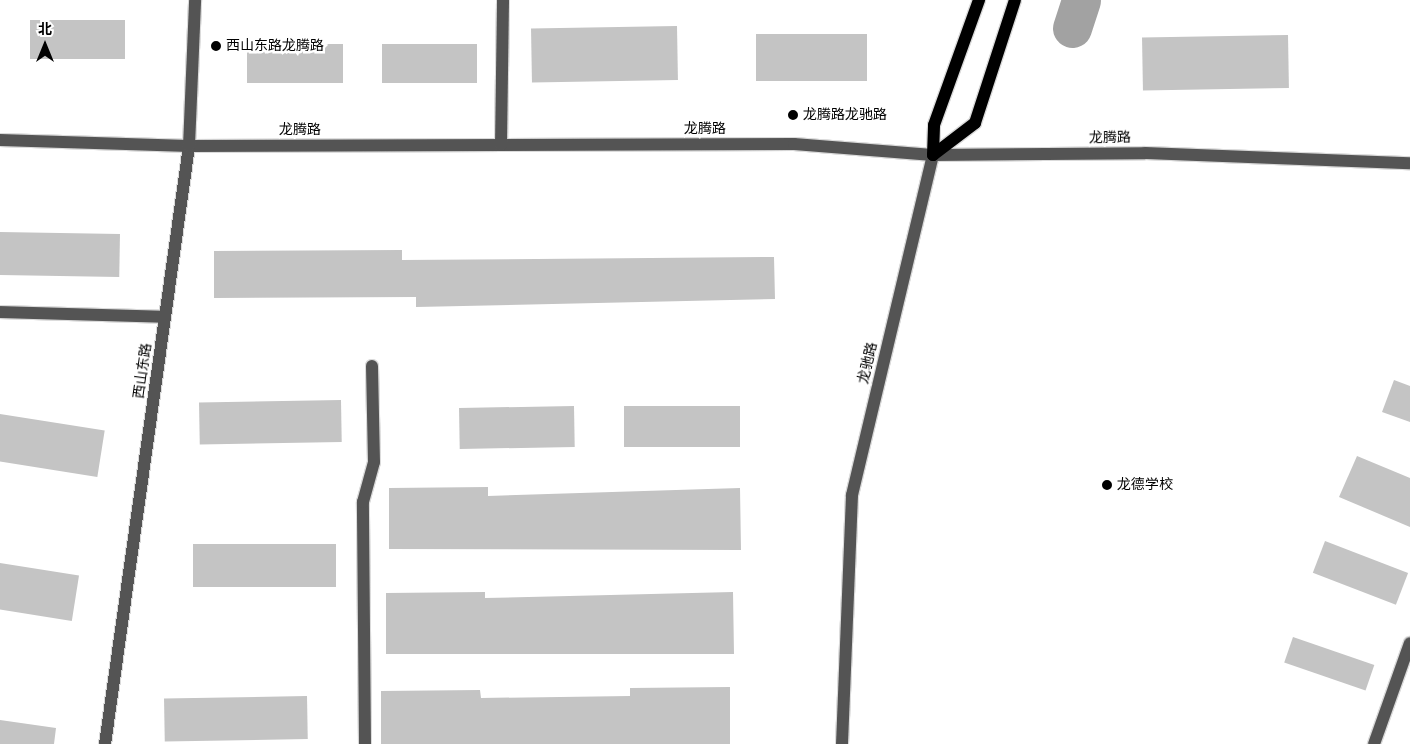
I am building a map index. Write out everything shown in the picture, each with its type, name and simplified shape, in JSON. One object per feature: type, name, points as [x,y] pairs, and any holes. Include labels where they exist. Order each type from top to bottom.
[{"type":"main road","name":"龙驰路","points":[[933,156],[934,125],[980,0]]},
{"type":"main road","points":[[933,156],[975,123],[1015,0]]},
{"type":"street","name":"西山东路","points":[[105,744],[189,146],[196,0]]},
{"type":"street","points":[[502,145],[503,0]]},
{"type":"street","name":"龙腾路","points":[[0,140],[189,146],[794,144],[933,156],[1145,153],[1410,163]]},
{"type":"street","name":"龙驰路","points":[[842,744],[852,495],[933,156]]},
{"type":"street","points":[[0,312],[165,317]]},
{"type":"street","points":[[365,744],[363,502],[374,462],[372,366]]},
{"type":"street","points":[[1374,744],[1410,644]]},
{"type":"building","points":[[30,20],[125,20],[125,59],[30,59]]},
{"type":"building","points":[[677,26],[678,80],[532,83],[531,29]]},
{"type":"building","points":[[756,34],[867,34],[867,81],[756,81]]},
{"type":"building","points":[[1288,35],[1289,88],[1143,91],[1142,38]]},
{"type":"building","points":[[247,44],[343,44],[343,83],[247,83]]},
{"type":"building","points":[[382,44],[477,44],[477,83],[382,83]]},
{"type":"building","points":[[0,232],[120,234],[119,277],[0,275]]},
{"type":"building","points":[[402,250],[402,260],[774,257],[775,299],[416,307],[416,297],[214,298],[214,251]]},
{"type":"building","points":[[1394,380],[1410,386],[1410,422],[1382,412]]},
{"type":"building","points":[[341,400],[342,442],[200,444],[199,402]]},
{"type":"building","points":[[574,406],[575,447],[460,449],[459,408]]},
{"type":"building","points":[[624,406],[740,406],[740,447],[624,447]]},
{"type":"building","points":[[0,414],[105,431],[97,477],[0,462]]},
{"type":"building","points":[[1357,456],[1410,478],[1410,527],[1339,497]]},
{"type":"building","points":[[488,487],[488,496],[740,488],[741,550],[389,549],[389,488]]},
{"type":"building","points":[[1325,541],[1408,573],[1396,605],[1313,573]]},
{"type":"building","points":[[193,544],[336,544],[336,587],[193,587]]},
{"type":"building","points":[[0,563],[79,576],[72,621],[0,610]]},
{"type":"building","points":[[485,592],[485,598],[733,592],[734,654],[386,654],[386,593]]},
{"type":"building","points":[[1293,637],[1374,665],[1366,691],[1284,663]]},
{"type":"building","points":[[730,687],[730,744],[381,744],[381,691],[480,690],[481,698],[630,696],[630,688]]},
{"type":"building","points":[[307,696],[308,739],[165,741],[164,698]]},
{"type":"building","points":[[0,720],[56,728],[54,744],[0,744]]},
{"type":"waterway","points":[[1072,28],[1081,0]]},
{"type":"place","name":"西山东路龙腾路","points":[[216,46]]},
{"type":"place","name":"龙腾路龙驰路","points":[[793,115]]},
{"type":"place","name":"龙德学校","points":[[1107,485]]}]
